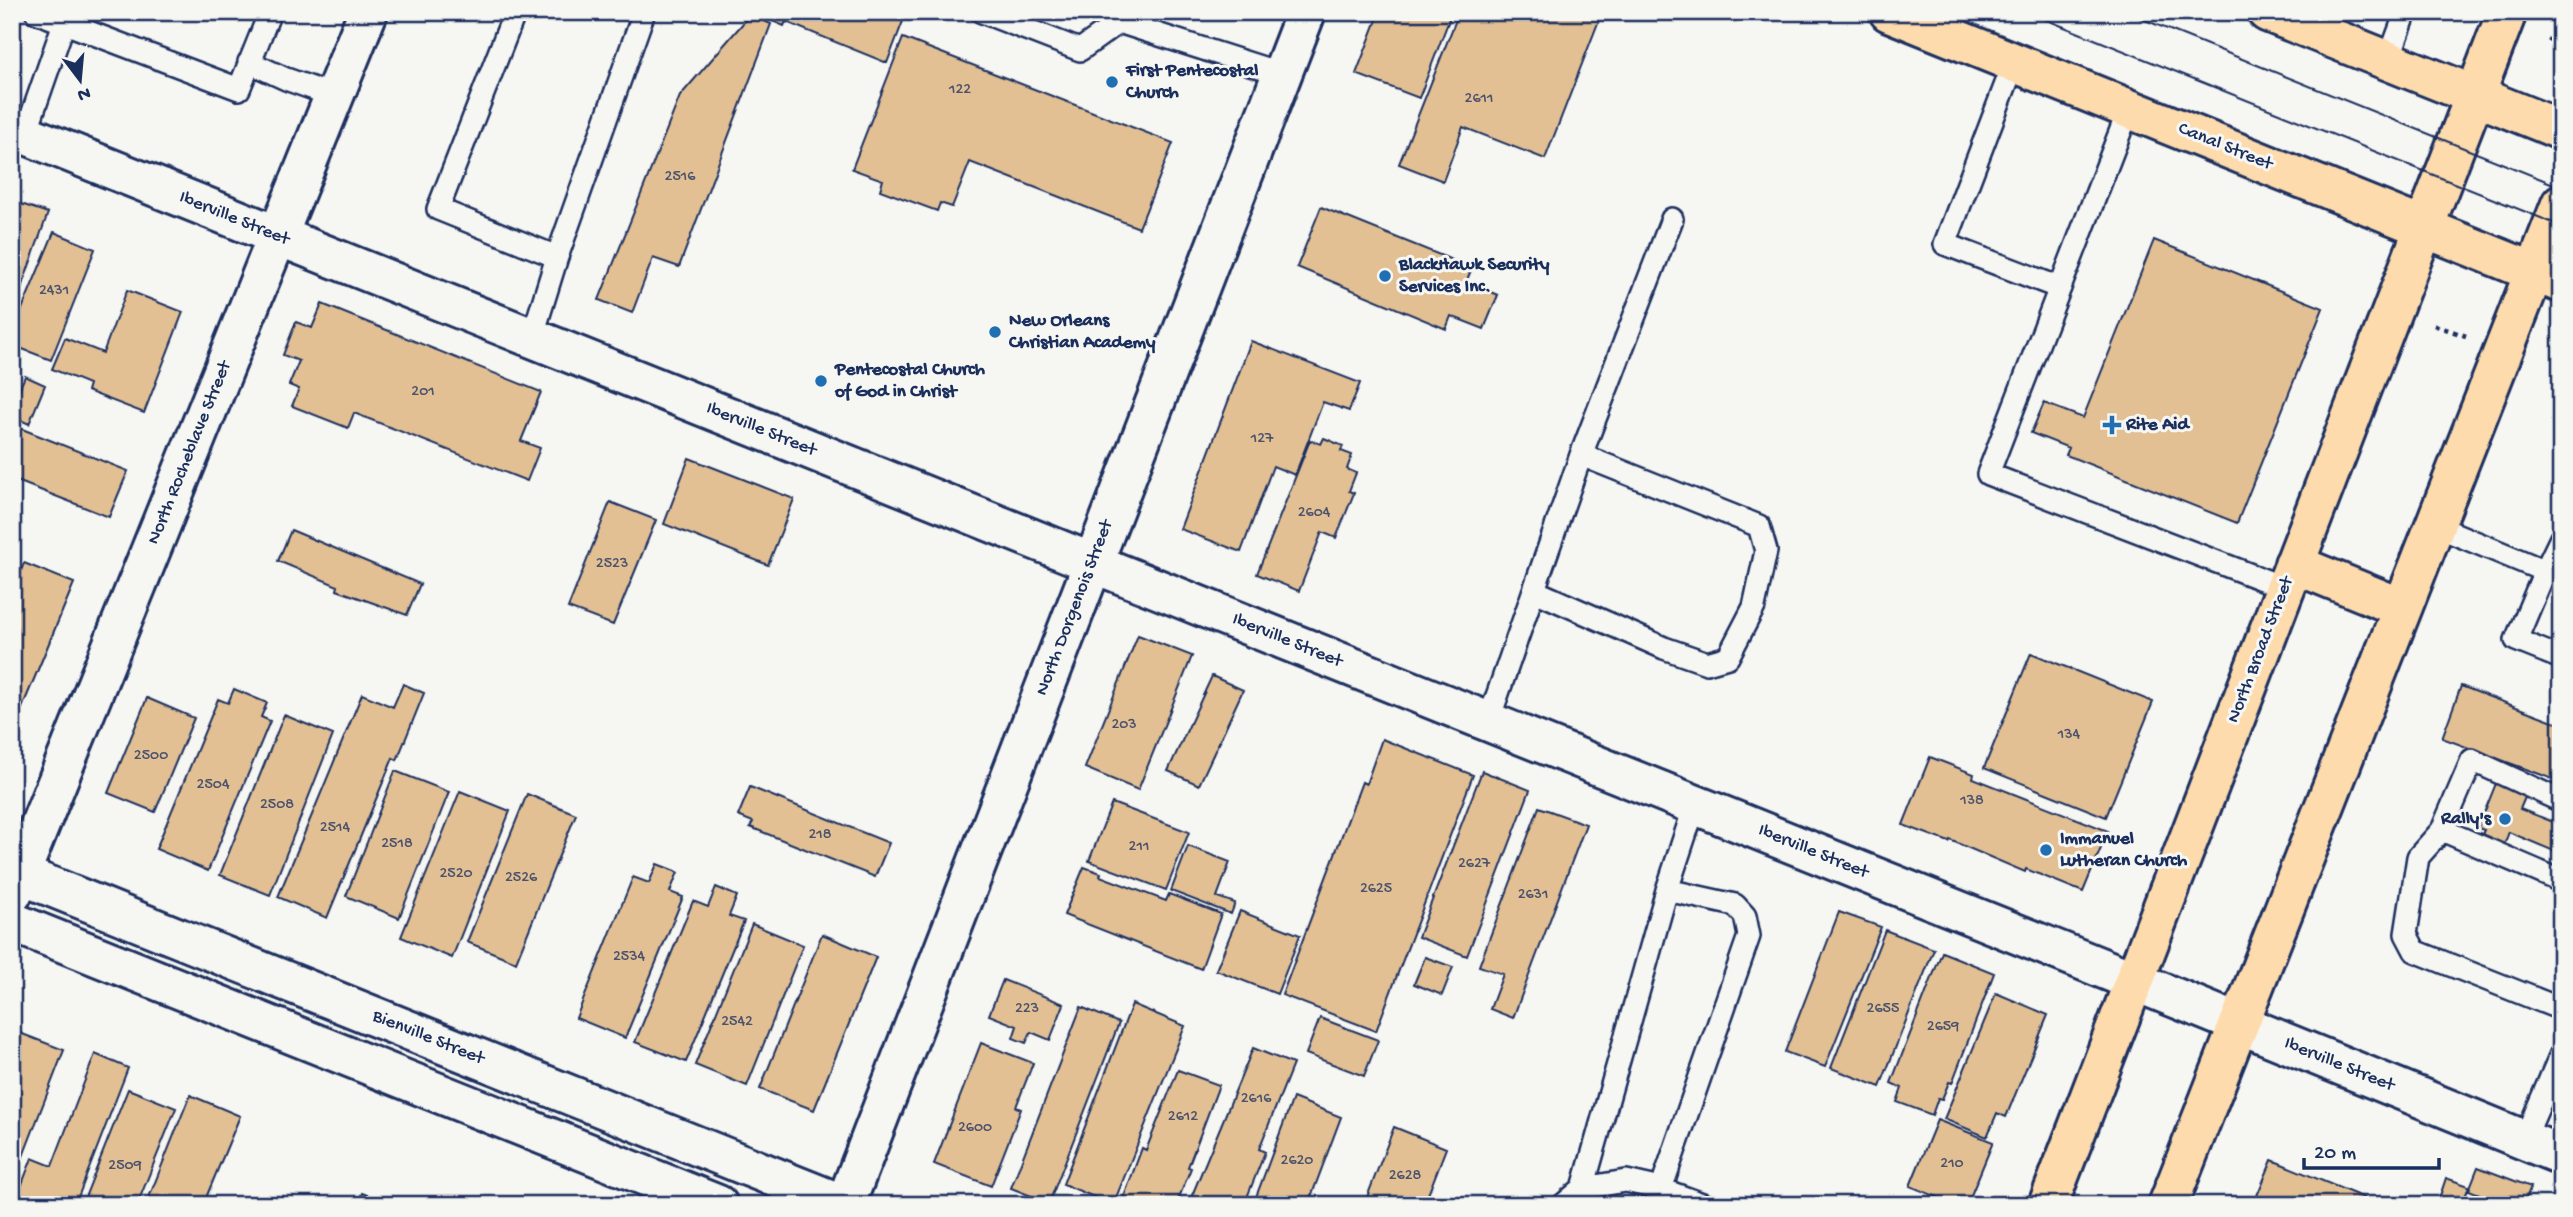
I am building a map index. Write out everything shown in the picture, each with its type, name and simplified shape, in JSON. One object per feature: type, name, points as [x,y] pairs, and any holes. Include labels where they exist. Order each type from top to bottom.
[{"type":"main road","name":"Canal Street","points":[[1889,12],[2547,277]]},
{"type":"main road","points":[[2267,12],[2561,130]]},
{"type":"main road","name":"North Broad Street","points":[[2048,1205],[2507,12]]},
{"type":"main road","points":[[2168,1205],[2402,608],[2547,277],[2561,204]]},
{"type":"main road","points":[[2290,576],[2402,608]]},
{"type":"street","name":"North Rocheblave Street","points":[[15,879],[368,12]]},
{"type":"street","name":"North Dorgenois Street","points":[[844,1205],[1306,12]]},
{"type":"street","name":"Iberville Street","points":[[19,132],[2561,1155]]},
{"type":"street","name":"Bienville Street","points":[[15,879],[844,1205]]},
{"type":"street","points":[[12,922],[718,1205]]},
{"type":"lane","points":[[36,12],[239,89],[270,12]]},
{"type":"lane","points":[[515,12],[438,209],[557,257]]},
{"type":"lane","points":[[533,338],[557,257],[644,12]]},
{"type":"lane","points":[[982,12],[1080,50],[1121,17],[1282,74]]},
{"type":"lane","points":[[2388,61],[2406,12]]},
{"type":"lane","points":[[19,132],[64,23]]},
{"type":"lane","points":[[249,62],[334,96]]},
{"type":"lane","points":[[2014,63],[1945,244],[2060,288]]},
{"type":"lane","points":[[2129,109],[1987,474],[2290,576]]},
{"type":"lane","points":[[1488,722],[1581,455],[1672,219]]},
{"type":"lane","points":[[1535,591],[1664,648],[1707,663],[1728,657],[1754,607],[1766,551],[1759,526],[1581,455]]},
{"type":"lane","points":[[2436,526],[2553,573]]},
{"type":"lane","points":[[2561,538],[2553,573],[2516,640],[2561,658]]},
{"type":"lane","points":[[2561,801],[2472,760],[2442,830],[2418,857],[2406,934],[2415,951],[2561,1009]]},
{"type":"lane","points":[[1583,1188],[1667,890],[1695,805]]},
{"type":"lane","points":[[2442,830],[2561,881]]},
{"type":"lane","points":[[1661,1189],[1749,936],[1745,916],[1735,905],[1667,890]]},
{"type":"lane","points":[[2525,1140],[2561,1054]]},
{"type":"lane","points":[[1563,1205],[1583,1188],[1626,1181],[1661,1189],[1705,1205]]},
{"type":"path","points":[[2548,39],[2561,44]]},
{"type":"path","points":[[2434,325],[2468,336]]},
{"type":"building","points":[[751,12],[790,12],[784,26]]},
{"type":"building","points":[[790,12],[880,12],[903,21],[887,63],[786,22]]},
{"type":"building","points":[[1380,12],[1452,12],[1419,98],[1356,74]]},
{"type":"building","points":[[1459,12],[1595,12],[1601,15],[1545,159],[1463,127],[1443,181],[1399,164]]},
{"type":"building","points":[[750,15],[771,24],[679,267],[653,258],[632,313],[599,300],[680,96]]},
{"type":"building","points":[[903,38],[1173,143],[1139,228],[970,162],[952,207],[940,203],[937,211],[880,190],[883,180],[852,169]]},
{"type":"building","points":[[12,201],[48,213],[12,314]]},
{"type":"building","points":[[1321,207],[1472,268],[1466,282],[1498,295],[1484,329],[1451,316],[1446,329],[1297,267]]},
{"type":"building","points":[[54,232],[95,249],[51,360],[12,345],[12,333]]},
{"type":"building","name":"Rite Aid","points":[[2154,240],[2323,308],[2237,523],[2066,455],[2069,448],[2031,433],[2044,403],[2083,418]]},
{"type":"building","points":[[127,290],[183,312],[144,413],[87,391],[89,384],[52,369],[65,338],[103,353]]},
{"type":"building","points":[[322,304],[541,392],[521,441],[540,448],[527,481],[354,413],[348,428],[292,406],[299,389],[289,385],[299,361],[283,355],[296,322],[312,328]]},
{"type":"building","points":[[1251,341],[1360,383],[1349,411],[1323,402],[1295,475],[1273,466],[1241,552],[1180,529]]},
{"type":"building","points":[[25,376],[45,385],[29,424],[12,416],[12,406]]},
{"type":"building","points":[[12,425],[128,471],[109,517],[12,479]]},
{"type":"building","points":[[1324,438],[1343,446],[1341,451],[1352,455],[1347,469],[1356,473],[1349,491],[1354,493],[1336,538],[1322,532],[1299,591],[1257,574],[1310,440],[1321,444]]},
{"type":"building","points":[[689,458],[794,499],[768,565],[664,524]]},
{"type":"building","points":[[610,502],[656,520],[613,625],[568,608]]},
{"type":"building","points":[[291,530],[420,584],[407,615],[337,590],[338,586],[278,561]]},
{"type":"building","points":[[24,563],[74,583],[12,732],[12,592]]},
{"type":"building","points":[[1138,635],[1192,656],[1138,790],[1085,768]]},
{"type":"building","points":[[2031,653],[2153,702],[2106,817],[1984,768]]},
{"type":"building","points":[[1212,676],[1243,690],[1199,785],[1168,771]]},
{"type":"building","points":[[403,684],[424,693],[397,760],[393,758],[327,918],[278,897],[362,694],[393,707]]},
{"type":"building","points":[[2461,686],[2561,724],[2561,782],[2442,738]]},
{"type":"building","points":[[234,689],[267,703],[261,717],[270,721],[208,871],[156,849],[218,699],[228,703]]},
{"type":"building","points":[[147,698],[194,718],[155,812],[108,793]]},
{"type":"building","points":[[284,715],[333,735],[270,895],[220,875]]},
{"type":"building","points":[[1382,739],[1473,775],[1376,1031],[1282,995],[1362,782],[1366,784]]},
{"type":"building","points":[[1930,757],[1974,774],[1973,778],[2108,831],[2083,892],[2026,869],[2025,872],[1950,840],[1949,842],[1903,825]]},
{"type":"building","points":[[395,771],[449,792],[399,918],[346,896]]},
{"type":"building","points":[[1482,771],[1530,790],[1467,956],[1418,937]]},
{"type":"building","points":[[2499,776],[2529,788],[2520,809],[2561,825],[2561,854],[2509,832],[2502,850],[2479,841],[2484,830],[2478,828]]},
{"type":"building","points":[[750,787],[889,843],[875,877],[750,827],[753,822],[738,816]]},
{"type":"building","points":[[460,791],[510,811],[452,958],[401,937]]},
{"type":"building","points":[[527,794],[576,814],[516,962],[467,942]]},
{"type":"building","points":[[1112,803],[1189,832],[1166,890],[1089,861]]},
{"type":"building","points":[[1539,807],[1586,824],[1513,1018],[1490,1009],[1503,974],[1479,966]]},
{"type":"building","points":[[1188,846],[1230,862],[1217,897],[1235,903],[1231,914],[1171,891]]},
{"type":"building","points":[[657,864],[678,872],[670,892],[683,897],[625,1038],[576,1018],[633,877],[649,883]]},
{"type":"building","points":[[1084,867],[1101,873],[1100,876],[1166,901],[1169,894],[1221,914],[1201,969],[1064,915]]},
{"type":"building","points":[[716,887],[737,896],[729,916],[744,921],[686,1062],[635,1042],[693,901],[708,907]]},
{"type":"building","points":[[1240,911],[1300,935],[1277,994],[1216,970]]},
{"type":"building","points":[[1839,912],[1881,927],[1825,1067],[1785,1052]]},
{"type":"building","points":[[752,924],[803,945],[747,1086],[695,1065]]},
{"type":"building","points":[[1885,930],[1934,949],[1880,1087],[1831,1068]]},
{"type":"building","points":[[822,934],[876,957],[814,1110],[760,1089]]},
{"type":"building","points":[[1942,952],[1994,973],[1952,1083],[1949,1082],[1942,1099],[1938,1098],[1932,1115],[1897,1102],[1902,1088],[1891,1083]]},
{"type":"building","points":[[1425,957],[1453,967],[1442,995],[1414,984]]},
{"type":"building","points":[[1003,980],[1064,1004],[1050,1040],[1031,1032],[1026,1043],[1013,1038],[1017,1026],[989,1015]]},
{"type":"building","points":[[1996,993],[2048,1015],[2006,1117],[1997,1113],[1987,1137],[1944,1119]]},
{"type":"building","points":[[1132,1004],[1185,1026],[1113,1205],[1063,1184]]},
{"type":"building","points":[[1081,1007],[1119,1023],[1049,1203],[1011,1188]]},
{"type":"building","points":[[1320,1018],[1378,1040],[1364,1076],[1306,1054]]},
{"type":"building","points":[[12,1030],[64,1050],[15,1177],[12,1176]]},
{"type":"building","points":[[981,1043],[1033,1063],[1016,1107],[1021,1109],[991,1186],[934,1164]]},
{"type":"building","points":[[1253,1048],[1293,1064],[1259,1149],[1265,1152],[1244,1205],[1188,1205]]},
{"type":"building","points":[[95,1054],[128,1068],[75,1205],[38,1205],[17,1197],[32,1158],[52,1166]]},
{"type":"building","points":[[1178,1070],[1219,1085],[1176,1205],[1121,1205],[1142,1148],[1146,1150]]},
{"type":"building","points":[[128,1089],[176,1108],[137,1205],[82,1205]]},
{"type":"building","points":[[190,1095],[240,1116],[203,1205],[146,1205]]},
{"type":"building","points":[[1293,1098],[1341,1117],[1308,1205],[1253,1205]]},
{"type":"building","points":[[1937,1120],[1993,1142],[1967,1205],[1957,1205],[1910,1186]]},
{"type":"building","points":[[1394,1127],[1446,1148],[1424,1205],[1364,1205]]},
{"type":"building","points":[[2272,1160],[2381,1205],[2253,1205]]},
{"type":"building","points":[[2478,1167],[2531,1187],[2523,1205],[2507,1205],[2469,1190]]},
{"type":"building","points":[[2446,1178],[2469,1186],[2462,1205],[2437,1205]]},
{"type":"building","points":[[362,1193],[392,1205],[357,1205]]},
{"type":"tram line","points":[[2027,12],[2561,226]]},
{"type":"tram line","points":[[2125,12],[2561,187]]},
{"type":"place","name":"First Pentecostal Church","points":[[1112,82]]},
{"type":"place","name":"BlackHawk Security Services Inc.","points":[[1385,276]]},
{"type":"place","name":"New Orleans Christian Academy","points":[[995,332]]},
{"type":"place","name":"Pentecostal Church of God in Christ","points":[[821,381]]},
{"type":"place","name":"Rite Aid","points":[[2112,425]]},
{"type":"place","name":"Rally's","points":[[2505,819]]},
{"type":"place","name":"Immanuel Lutheran Church","points":[[2046,850]]}]
